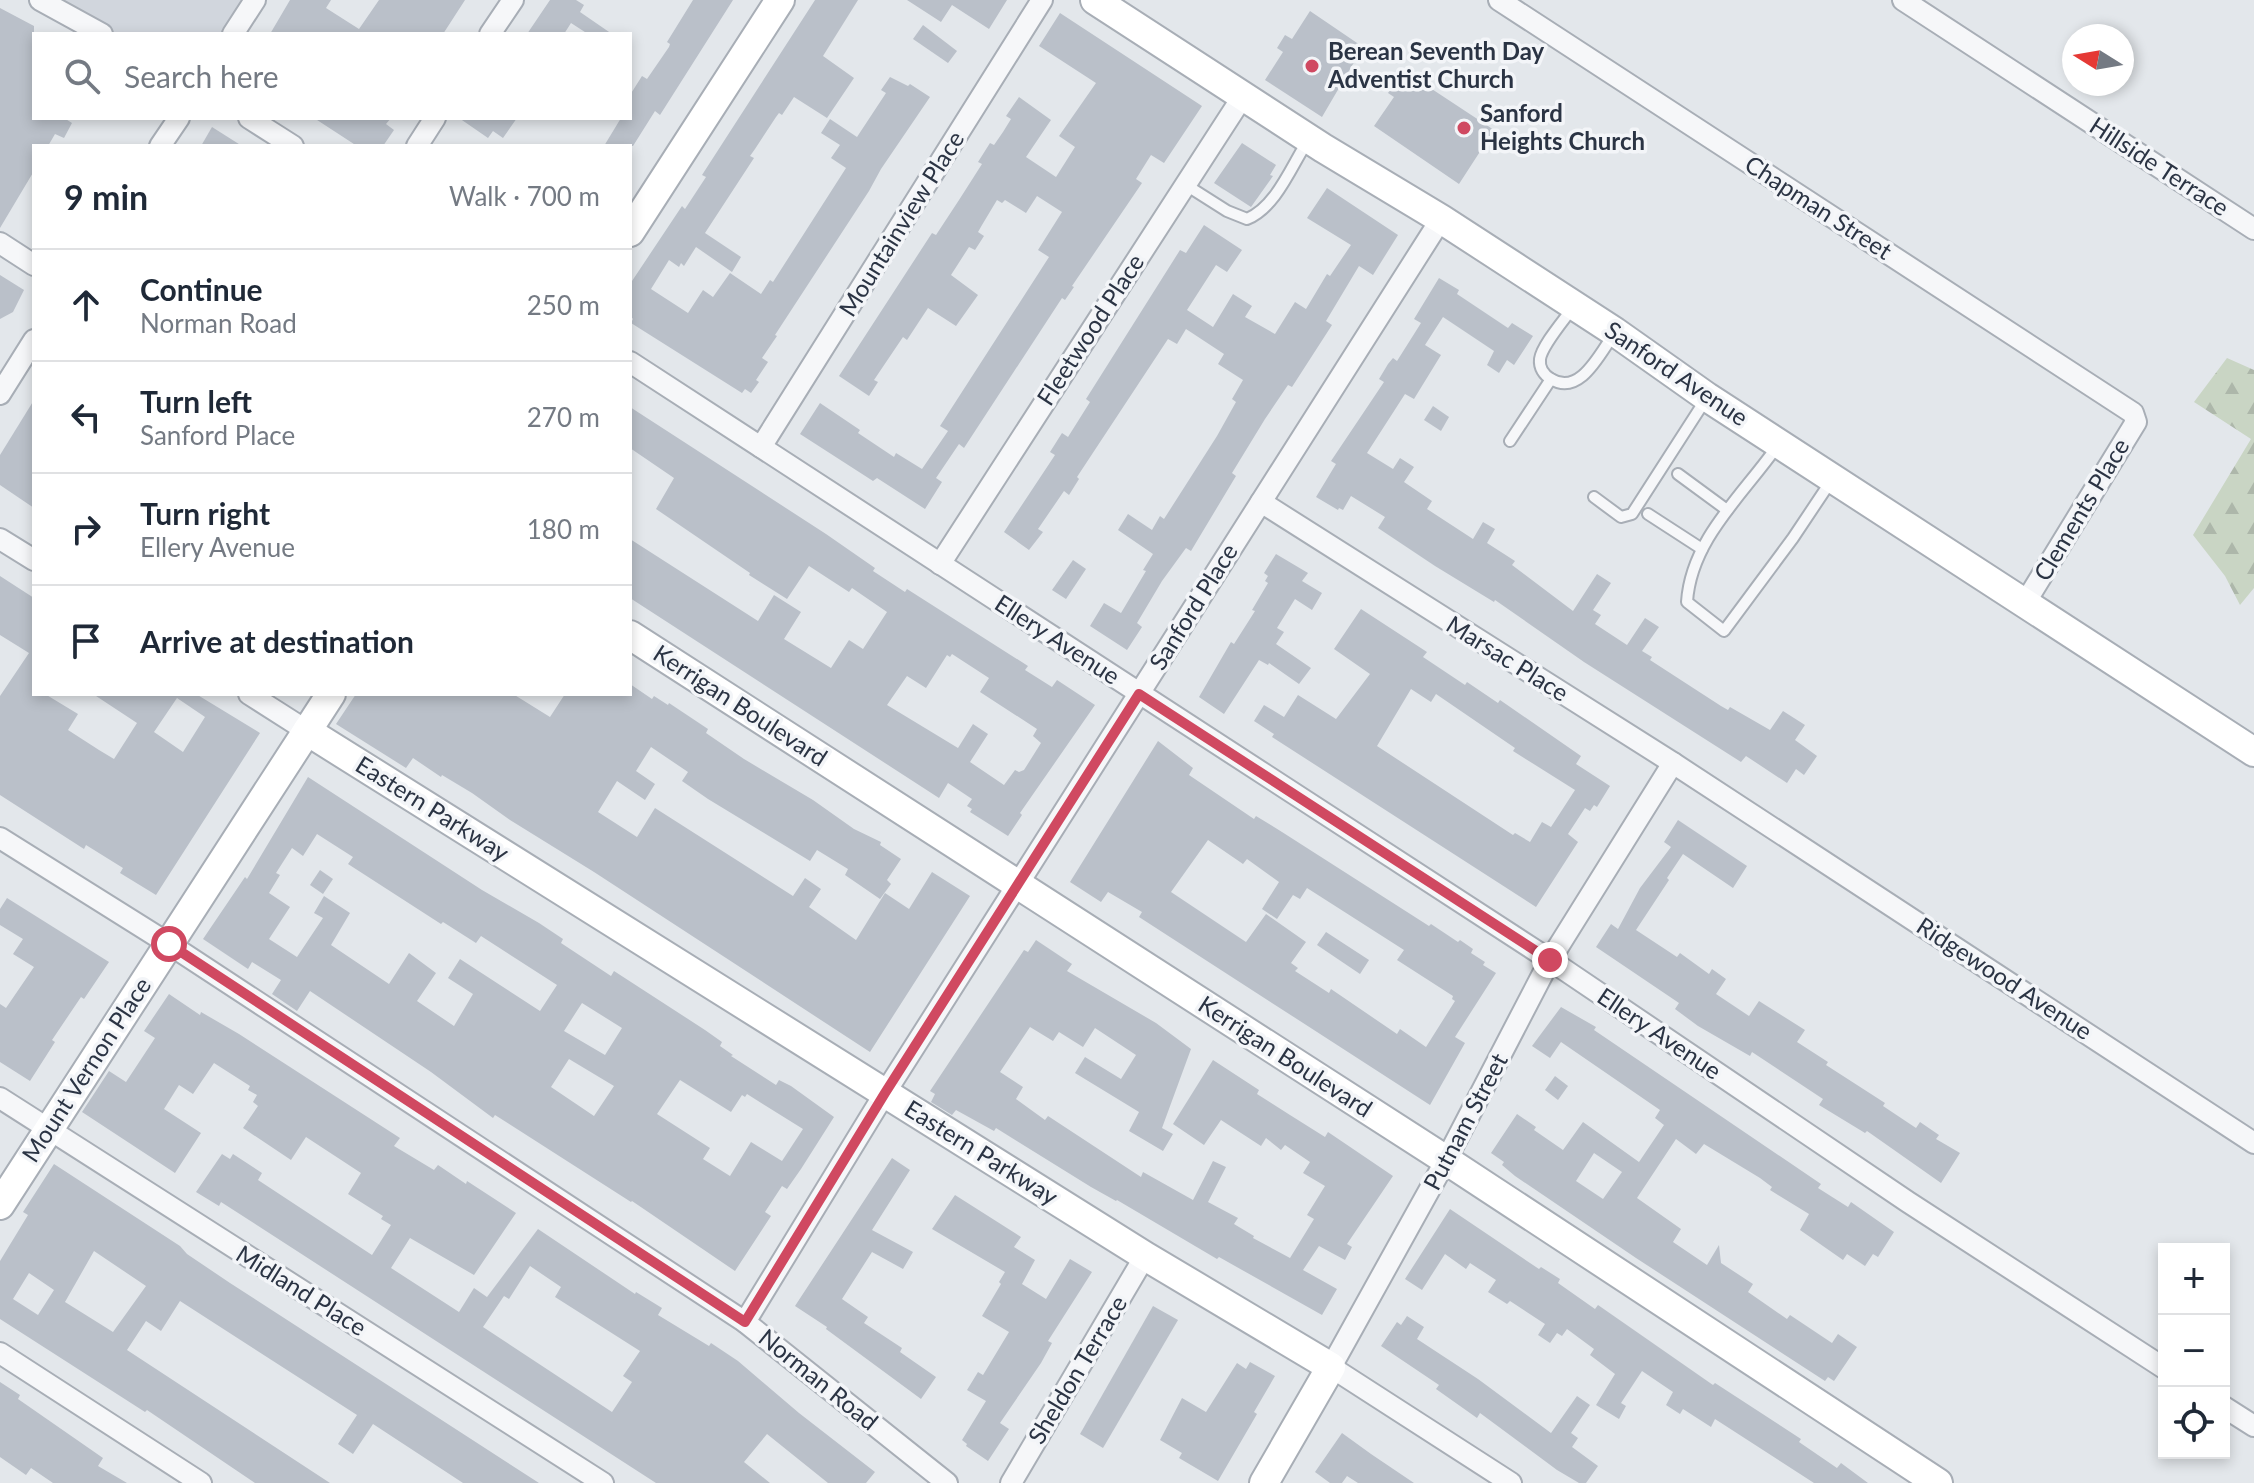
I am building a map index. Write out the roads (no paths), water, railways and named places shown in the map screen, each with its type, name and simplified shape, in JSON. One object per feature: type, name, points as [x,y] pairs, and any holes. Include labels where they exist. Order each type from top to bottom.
[{"type":"street","points":[[40,0],[98,32]]},
{"type":"street","points":[[234,32],[255,0]]},
{"type":"street","points":[[491,32],[513,0]]},
{"type":"street","points":[[632,229],[780,0]]},
{"type":"street","name":"Mountainview Place","points":[[761,447],[1042,0]]},
{"type":"street","name":"Sanford Avenue","points":[[1095,0],[1441,219],[1615,332],[1707,397],[2254,752]]},
{"type":"street","name":"Chapman Street","points":[[1499,0],[2135,417]]},
{"type":"street","name":"Hillside Terrace","points":[[1903,0],[2254,229]]},
{"type":"street","name":"Fleetwood Place","points":[[940,564],[1243,96]]},
{"type":"street","points":[[161,144],[178,120]]},
{"type":"street","points":[[252,120],[290,144]]},
{"type":"street","points":[[418,144],[434,120]]},
{"type":"street","name":"Sanford Place","points":[[745,1322],[885,1093],[1441,219]]},
{"type":"street","points":[[0,243],[32,264]]},
{"type":"street","points":[[0,394],[32,343]]},
{"type":"street","name":"Ellery Avenue","points":[[632,363],[1550,960],[1908,1202],[2158,1364]]},
{"type":"street","name":"Clements Place","points":[[2025,603],[2136,422],[2135,417]]},
{"type":"street","name":"Marsac Place","points":[[1261,502],[1753,816]]},
{"type":"street","points":[[0,539],[32,559]]},
{"type":"street","name":"Kerrigan Boulevard","points":[[632,636],[1446,1160],[1938,1483]]},
{"type":"street","name":"Eastern Parkway","points":[[252,696],[1145,1256],[1331,1367],[1511,1483]]},
{"type":"street","name":"Mount Vernon Place","points":[[0,1205],[330,696]]},
{"type":"street","name":"Putnam Street","points":[[1264,1483],[1446,1160],[1550,960],[1673,763]]},
{"type":"street","name":"Ridgewood Avenue","points":[[1753,816],[2254,1143]]},
{"type":"street","name":"Norman Road","points":[[0,838],[169,944],[745,1322],[947,1483]]},
{"type":"street","name":"Midland Place","points":[[0,1098],[603,1483]]},
{"type":"street","name":"Sheldon Terrace","points":[[1011,1483],[1145,1256]]},
{"type":"street","points":[[0,1353],[201,1483]]},
{"type":"street","points":[[2230,1411],[2254,1426]]},
{"type":"lane","points":[[1186,185],[1227,211],[1247,219],[1258,214],[1276,192],[1309,138]]},
{"type":"lane","points":[[1574,306],[1542,352],[1539,362],[1544,375],[1569,384],[1582,378],[1615,332]]},
{"type":"lane","points":[[1510,441],[1551,379]]},
{"type":"lane","points":[[1594,497],[1621,517],[1632,514],[1707,397]]},
{"type":"lane","points":[[1779,443],[1756,477],[1727,510],[1702,549],[1688,581],[1687,602],[1724,631],[1793,538],[1832,478]]},
{"type":"lane","points":[[1678,474],[1727,510]]},
{"type":"lane","points":[[1648,514],[1702,549]]},
{"type":"place","name":"Berean Seventh Day Adventist Church","points":[[1312,66]]},
{"type":"place","name":"Sanford Heights Church","points":[[1464,128]]}]
